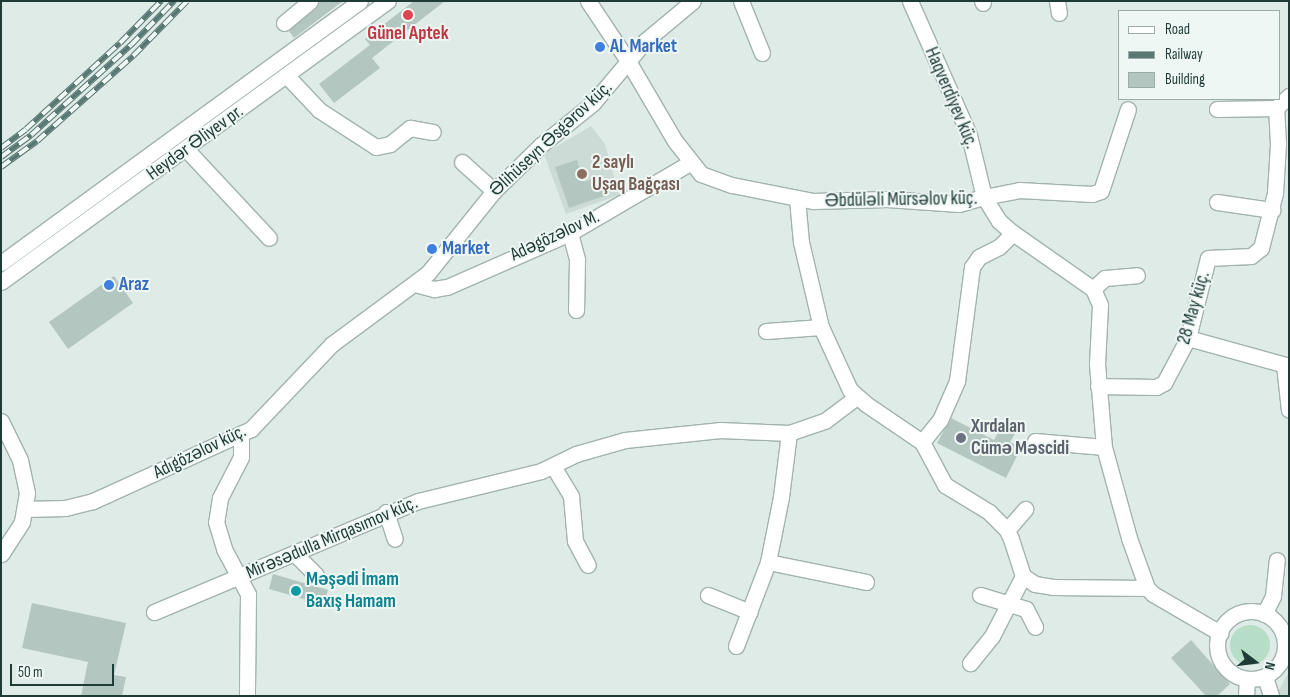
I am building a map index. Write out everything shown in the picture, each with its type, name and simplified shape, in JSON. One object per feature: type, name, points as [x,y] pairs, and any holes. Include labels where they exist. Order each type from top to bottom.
[{"type":"street","points":[[284,23],[310,1]]},
{"type":"street","name":"Heydər Əliyev pr.","points":[[1,263],[360,1]]},
{"type":"street","name":"Heydər Əliyev pr.","points":[[1,282],[187,150],[388,1]]},
{"type":"street","name":"Əbdüləli Mürsəlov küç.","points":[[588,1],[628,61],[690,163],[711,179],[797,199],[959,204],[984,197],[999,221],[1013,233],[1093,289]]},
{"type":"street","name":"Əlihüseyn Əsgərov küç.","points":[[415,284],[443,256],[494,191],[541,145],[603,93],[651,35],[693,1]]},
{"type":"street","points":[[741,1],[762,53]]},
{"type":"street","name":"Haqverdiyev küç.","points":[[910,1],[963,118],[984,197]]},
{"type":"street","points":[[287,76],[319,110],[376,147],[390,144],[410,128],[433,132]]},
{"type":"street","points":[[1217,109],[1276,108],[1289,96]]},
{"type":"street","name":"28 May küç.","points":[[1098,386],[1156,387],[1164,383],[1188,338],[1208,258],[1257,253],[1272,210],[1278,144],[1276,108]]},
{"type":"street","points":[[984,197],[1019,190],[1092,194],[1101,191],[1128,109]]},
{"type":"street","points":[[187,150],[269,238]]},
{"type":"street","points":[[462,162],[494,191]]},
{"type":"street","name":"Adəgözəlov M.","points":[[415,284],[434,289],[447,287],[570,233],[690,163]]},
{"type":"street","points":[[797,199],[801,242],[821,327],[842,375],[856,397],[922,442],[945,485],[988,512],[1007,530],[1023,576],[1036,584],[1052,586],[1147,588]]},
{"type":"street","points":[[1217,202],[1272,210]]},
{"type":"street","points":[[570,233],[577,260],[576,310]]},
{"type":"street","points":[[922,442],[940,420],[957,381],[972,267],[979,257],[999,247],[1013,233]]},
{"type":"street","points":[[1137,275],[1105,278],[1093,289],[1100,305],[1098,386],[1104,447],[1120,513],[1147,588],[1168,605],[1220,633]]},
{"type":"street","name":"Adıgözəlov küç.","points":[[25,509],[65,508],[93,501],[241,435],[262,419],[332,344],[415,284]]},
{"type":"street","points":[[766,332],[821,327]]},
{"type":"street","points":[[1188,338],[1286,366],[1289,410]]},
{"type":"street","name":"Mirəsədulla Mirqasımov küç.","points":[[154,612],[386,512],[553,466],[598,446],[640,438],[720,430],[789,433],[826,420],[856,397]]},
{"type":"street","points":[[1,421],[20,460],[27,493],[25,509],[17,532],[1,554]]},
{"type":"street","points":[[736,646],[768,562],[781,498],[789,433]]},
{"type":"street","points":[[241,435],[241,457],[220,498],[216,522],[224,550],[241,576],[248,594],[247,696]]},
{"type":"street","points":[[1035,441],[1104,447]]},
{"type":"street","points":[[553,466],[571,496],[575,541],[588,565]]},
{"type":"street","points":[[1007,530],[1025,509]]},
{"type":"street","points":[[386,512],[394,539]]},
{"type":"street","points":[[294,553],[316,575]]},
{"type":"street","points":[[1264,614],[1273,596],[1277,560]]},
{"type":"street","points":[[768,562],[866,582]]},
{"type":"street","points":[[970,663],[992,636],[1023,576]]},
{"type":"street","points":[[708,595],[750,612]]},
{"type":"street","points":[[980,595],[1026,608],[1035,627]]},
{"type":"street","points":[[1238,614],[1264,614],[1283,620],[1285,649],[1278,666],[1265,676],[1247,679],[1225,666],[1218,650],[1220,633],[1238,614]]},
{"type":"street","points":[[1265,676],[1271,696]]},
{"type":"street","points":[[1246,696],[1247,679]]},
{"type":"shaded area","name":"2 saylı Uşaq Bağçası","points":[[591,126],[605,144],[619,195],[566,214],[544,154]]},
{"type":"shaded area","points":[[1289,671],[1289,696],[1276,696]]},
{"type":"green space","points":[[1254,625],[1261,628],[1267,634],[1270,645],[1269,653],[1261,662],[1254,665],[1246,665],[1239,662],[1231,653],[1230,641],[1233,634],[1242,626]]},
{"type":"building","points":[[321,1],[343,1],[294,38],[289,31]]},
{"type":"building","points":[[414,1],[445,1],[372,58],[380,68],[334,103],[319,84],[370,45],[365,39]]},
{"type":"building","points":[[577,160],[584,182],[601,176],[607,195],[569,208],[555,167]]},
{"type":"building","points":[[114,276],[133,303],[68,349],[49,322]]},
{"type":"building","points":[[951,418],[994,440],[1002,425],[1016,432],[1010,442],[1021,448],[1006,478],[937,443]]},
{"type":"building","points":[[273,574],[328,590],[324,605],[269,589]]},
{"type":"building","points":[[32,603],[126,623],[114,675],[126,677],[122,696],[81,696],[88,662],[22,648]]},
{"type":"building","points":[[1191,640],[1230,684],[1217,696],[1206,696],[1171,658]]},
{"type":"railway","points":[[1,148],[26,129],[120,43],[161,1]]},
{"type":"railway","points":[[1,157],[31,135],[131,45],[174,1]]},
{"type":"railway","points":[[1,167],[37,141],[133,56],[187,1]]},
{"type":"place","name":"Günel Aptek","points":[[408,15]]},
{"type":"place","name":"AL Market","points":[[600,47]]},
{"type":"place","name":"2 saylı Uşaq Bağçası","points":[[582,174]]},
{"type":"place","name":"Market","points":[[432,249]]},
{"type":"place","name":"Araz","points":[[109,285]]},
{"type":"place","name":"Xırdalan Cümə Məscidi","points":[[961,438]]},
{"type":"place","name":"Məşədi İmam Baxış Hamam","points":[[296,591]]}]
